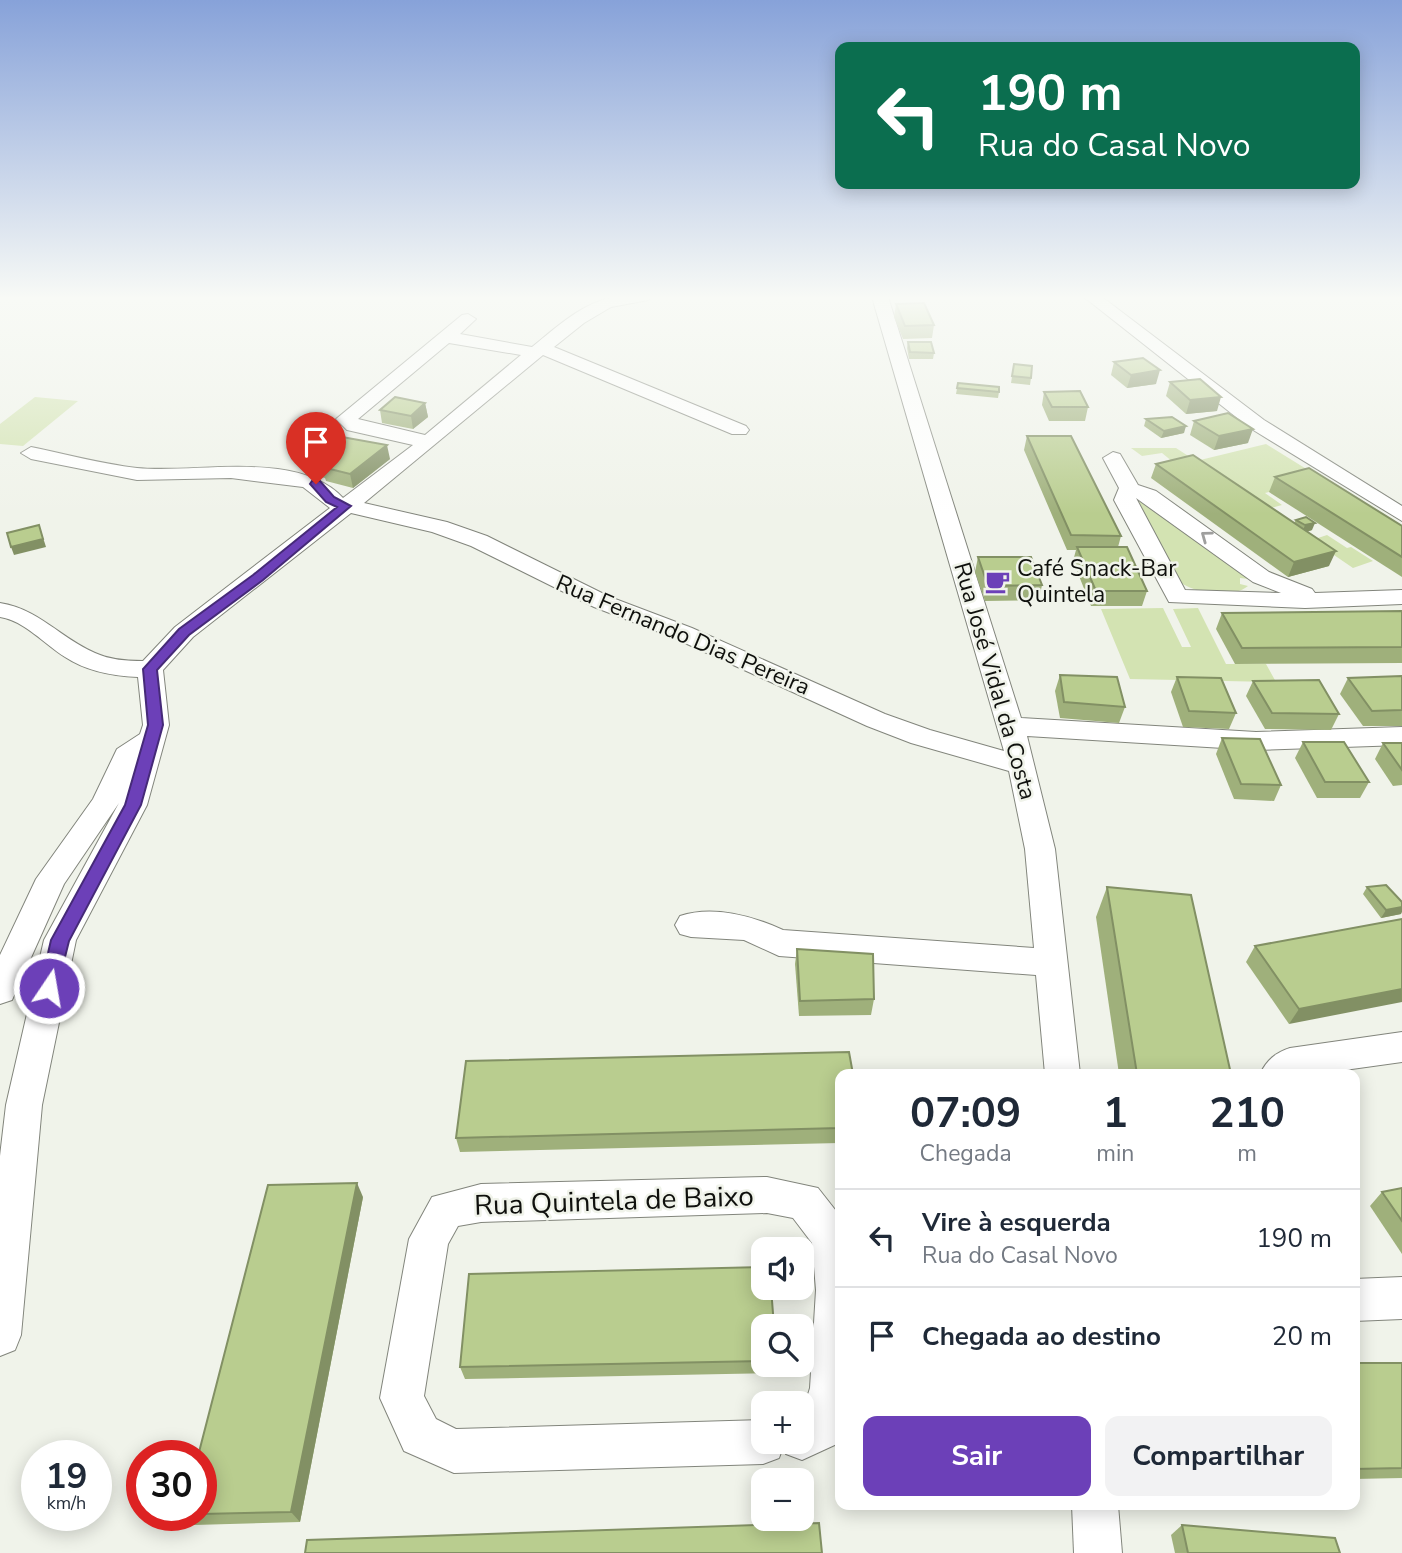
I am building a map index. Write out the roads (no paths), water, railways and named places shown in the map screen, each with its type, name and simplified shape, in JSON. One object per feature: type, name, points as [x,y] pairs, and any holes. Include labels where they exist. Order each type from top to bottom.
[{"type":"street","points":[[406,369],[346,419],[354,426],[429,442]]},
{"type":"street","points":[[0,610],[16,611],[77,654],[117,669],[150,669],[184,632],[258,578],[517,369]]},
{"type":"street","points":[[586,369],[739,430]]},
{"type":"street","name":"Rua José Vidal da Costa","points":[[902,369],[1013,726],[1022,765],[1040,849],[1062,1069]]},
{"type":"street","points":[[1186,369],[1257,424],[1402,515]]},
{"type":"street","points":[[31,453],[137,474],[231,472],[308,481],[323,489],[330,499],[345,506]]},
{"type":"street","points":[[1113,458],[1130,489],[1149,495],[1261,577],[1299,593],[1324,598]]},
{"type":"street","points":[[1130,489],[1126,492],[1125,500],[1177,597],[1402,597]]},
{"type":"street","name":"Rua Fernando Dias Pereira","points":[[345,506],[439,527],[479,541],[592,597],[718,648],[876,720],[921,737],[1022,765]]},
{"type":"street","points":[[1237,599],[1258,589],[1261,577]]},
{"type":"street","points":[[0,1335],[24,1105],[60,940],[133,805],[156,725],[150,669]]},
{"type":"street","points":[[1013,726],[1256,741],[1402,736]]},
{"type":"street","points":[[0,990],[51,879],[105,803],[127,756],[152,738]]},
{"type":"street","points":[[691,925],[748,928],[779,943],[1052,963]]},
{"type":"street","points":[[1283,1069],[1290,1063],[1402,1047]]},
{"type":"street","name":"Rua Quintela de Baixo","points":[[751,1442],[454,1451],[420,1435],[402,1398],[429,1239],[446,1210],[481,1203],[767,1195],[804,1201],[831,1236],[835,1267]]},
{"type":"street","points":[[1360,1300],[1402,1298]]},
{"type":"street","name":"Rua Quintela de Baixo","points":[[814,1432],[823,1427],[832,1388],[835,1339]]},
{"type":"street","points":[[1095,1510],[1098,1553]]},
{"type":"place","name":"Café Snack-Bar Quintela","points":[[997,581]]}]
